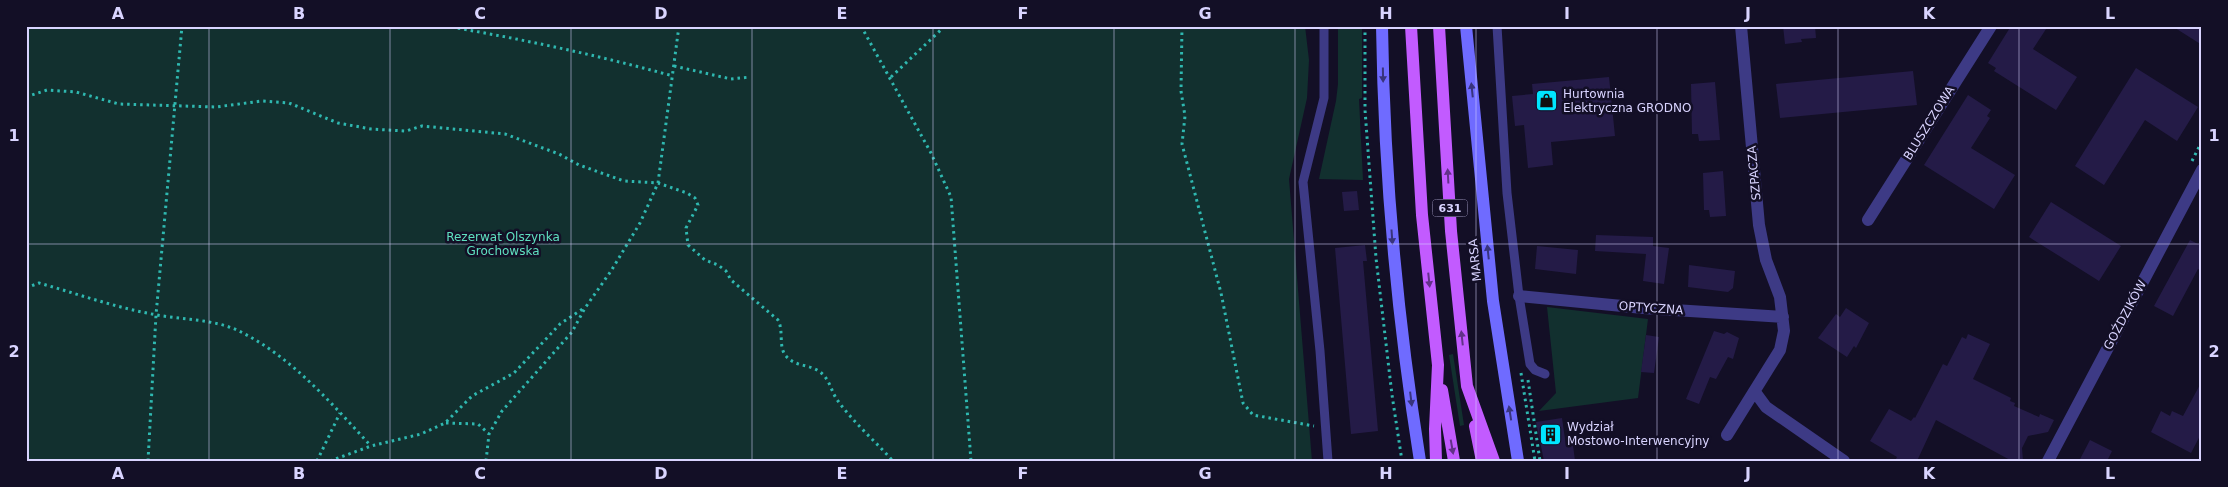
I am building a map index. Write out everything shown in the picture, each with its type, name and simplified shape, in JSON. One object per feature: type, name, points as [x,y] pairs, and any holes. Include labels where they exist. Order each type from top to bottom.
[{"type":"main road","points":[[1382,26],[1384,127],[1395,274],[1420,461]]},
{"type":"main road","name":"MARSA","points":[[1466,26],[1493,301],[1518,461]]},
{"type":"main road","name":"631","points":[[1411,28],[1422,215],[1438,365],[1454,461]]},
{"type":"main road","name":"631","points":[[1439,28],[1451,231],[1467,386],[1482,461]]},
{"type":"main road","points":[[1436,461],[1435,429],[1438,365]]},
{"type":"main road","points":[[1467,386],[1494,461]]},
{"type":"street","name":"SZPACZA","points":[[1741,26],[1759,225],[1766,260],[1780,296],[1783,317]]},
{"type":"street","name":"BLUSZCZOWA","points":[[1868,220],[1991,26]]},
{"type":"street","name":"GOŹDZIKÓW","points":[[2048,461],[2202,170]]},
{"type":"street","name":"OPTYCZNA","points":[[1519,296],[1643,308],[1783,317]]},
{"type":"street","points":[[1727,435],[1780,350],[1783,336],[1783,317]]},
{"type":"street","points":[[1755,392],[1766,407],[1844,461]]},
{"type":"lane","points":[[1324,26],[1324,98],[1303,182],[1328,461]]},
{"type":"lane","points":[[1497,26],[1507,193],[1519,296],[1530,364],[1535,370],[1545,374]]},
{"type":"path","points":[[148,461],[156,315],[182,26]]},
{"type":"path","points":[[445,26],[508,36],[594,54],[673,76]]},
{"type":"path","points":[[486,461],[489,434],[502,411],[572,332],[585,308],[611,271],[640,223],[658,183],[679,26]]},
{"type":"path","points":[[861,26],[891,77],[931,153],[950,197],[971,461]]},
{"type":"path","points":[[891,77],[945,26]]},
{"type":"path","points":[[1182,26],[1181,91],[1185,116],[1182,144],[1221,294],[1243,403],[1253,415],[1326,428]]},
{"type":"path","points":[[674,66],[731,79],[750,77]]},
{"type":"path","points":[[26,97],[47,90],[76,92],[119,104],[216,108],[262,101],[289,103],[338,123],[370,129],[406,131],[422,126],[505,134],[559,154],[578,165],[624,181],[658,183],[695,198],[698,204],[686,228],[688,245],[705,260],[718,265],[726,271],[731,280],[778,320],[782,329],[781,340],[784,355],[794,363],[820,371],[828,380],[837,400],[893,461]]},
{"type":"path","points":[[26,288],[39,283],[156,315],[209,322],[237,330],[265,346],[304,376],[370,446]]},
{"type":"path","points":[[330,461],[370,446],[421,434],[445,423],[472,396],[514,373],[560,324],[585,308]]},
{"type":"path","points":[[317,461],[340,413]]},
{"type":"path","points":[[445,423],[478,424],[489,434]]},
{"type":"green space","name":"Rezerwat Olszynka Grochowska","points":[[26,26],[905,26],[918,29],[922,26],[1305,26],[1309,60],[1307,98],[1289,179],[1312,461],[26,461]]},
{"type":"green space","points":[[1338,26],[1362,26],[1362,98],[1359,99],[1363,180],[1319,179],[1336,101],[1338,84]]},
{"type":"green space","points":[[1547,307],[1648,319],[1638,398],[1539,411],[1556,393]]},
{"type":"green space","points":[[1453,354],[1464,425],[1460,426],[1449,355]]},
{"type":"building","points":[[1783,26],[1815,26],[1816,38],[1801,39],[1802,42],[1785,44]]},
{"type":"building","points":[[2011,26],[2048,26],[2033,49],[2077,77],[2056,110],[1994,71],[1996,68],[1988,63]]},
{"type":"building","points":[[2172,26],[2202,26],[2202,45]]},
{"type":"building","points":[[2136,68],[2198,107],[2177,141],[2145,120],[2104,185],[2075,166]]},
{"type":"building","points":[[1913,71],[1917,105],[1780,118],[1776,84]]},
{"type":"building","points":[[1609,77],[1615,136],[1551,142],[1553,165],[1528,168],[1524,125],[1515,126],[1512,96],[1533,94],[1532,84]]},
{"type":"building","points":[[1715,82],[1720,140],[1699,141],[1698,134],[1692,134],[1691,84]]},
{"type":"building","points":[[1968,95],[1991,110],[1987,116],[1990,118],[1971,148],[2015,175],[1994,209],[1924,165]]},
{"type":"building","points":[[1723,171],[1726,216],[1710,217],[1709,210],[1704,210],[1703,173]]},
{"type":"building","points":[[1357,191],[1359,210],[1344,211],[1342,192]]},
{"type":"building","points":[[2051,202],[2121,246],[2099,281],[2029,237]]},
{"type":"building","points":[[1596,235],[1653,237],[1653,246],[1669,248],[1664,284],[1643,281],[1646,254],[1595,251]]},
{"type":"building","points":[[2190,240],[2202,246],[2202,271],[2198,269],[2173,316],[2154,306]]},
{"type":"building","points":[[1365,245],[1367,261],[1363,261],[1378,431],[1351,434],[1335,248]]},
{"type":"building","points":[[1537,246],[1578,250],[1576,274],[1535,269]]},
{"type":"building","points":[[1689,265],[1735,271],[1733,288],[1728,292],[1688,287]]},
{"type":"building","points":[[1846,308],[1869,323],[1856,348],[1854,346],[1847,357],[1818,338],[1836,314],[1840,317]]},
{"type":"building","points":[[1714,331],[1724,334],[1727,332],[1739,338],[1733,359],[1728,357],[1716,379],[1710,377],[1699,404],[1686,399]]},
{"type":"building","points":[[1968,334],[1990,344],[1973,379],[2011,398],[2010,401],[2015,403],[2014,406],[2039,417],[2040,414],[2054,420],[2048,432],[2028,436],[2022,448],[2023,461],[2012,461],[1936,420],[1917,461],[1895,461],[1897,457],[1870,441],[1889,409],[1911,421],[1915,418],[1943,364],[1947,366],[1962,337],[1966,339]]},
{"type":"building","points":[[1646,335],[1659,337],[1654,373],[1641,372]]},
{"type":"building","points":[[2202,381],[2202,432],[2191,453],[2151,432],[2161,411],[2170,416],[2172,411],[2183,416]]},
{"type":"building","points":[[1562,418],[1566,446],[1573,445],[1575,461],[1544,461],[1536,422]]},
{"type":"building","points":[[2090,440],[2112,451],[2107,461],[2079,461]]},
{"type":"place","name":"Hurtownia Elektryczna GRODNO","points":[[1547,101]]},
{"type":"place","name":"Wydział Mostowo-Interwencyjny","points":[[1551,434]]}]
